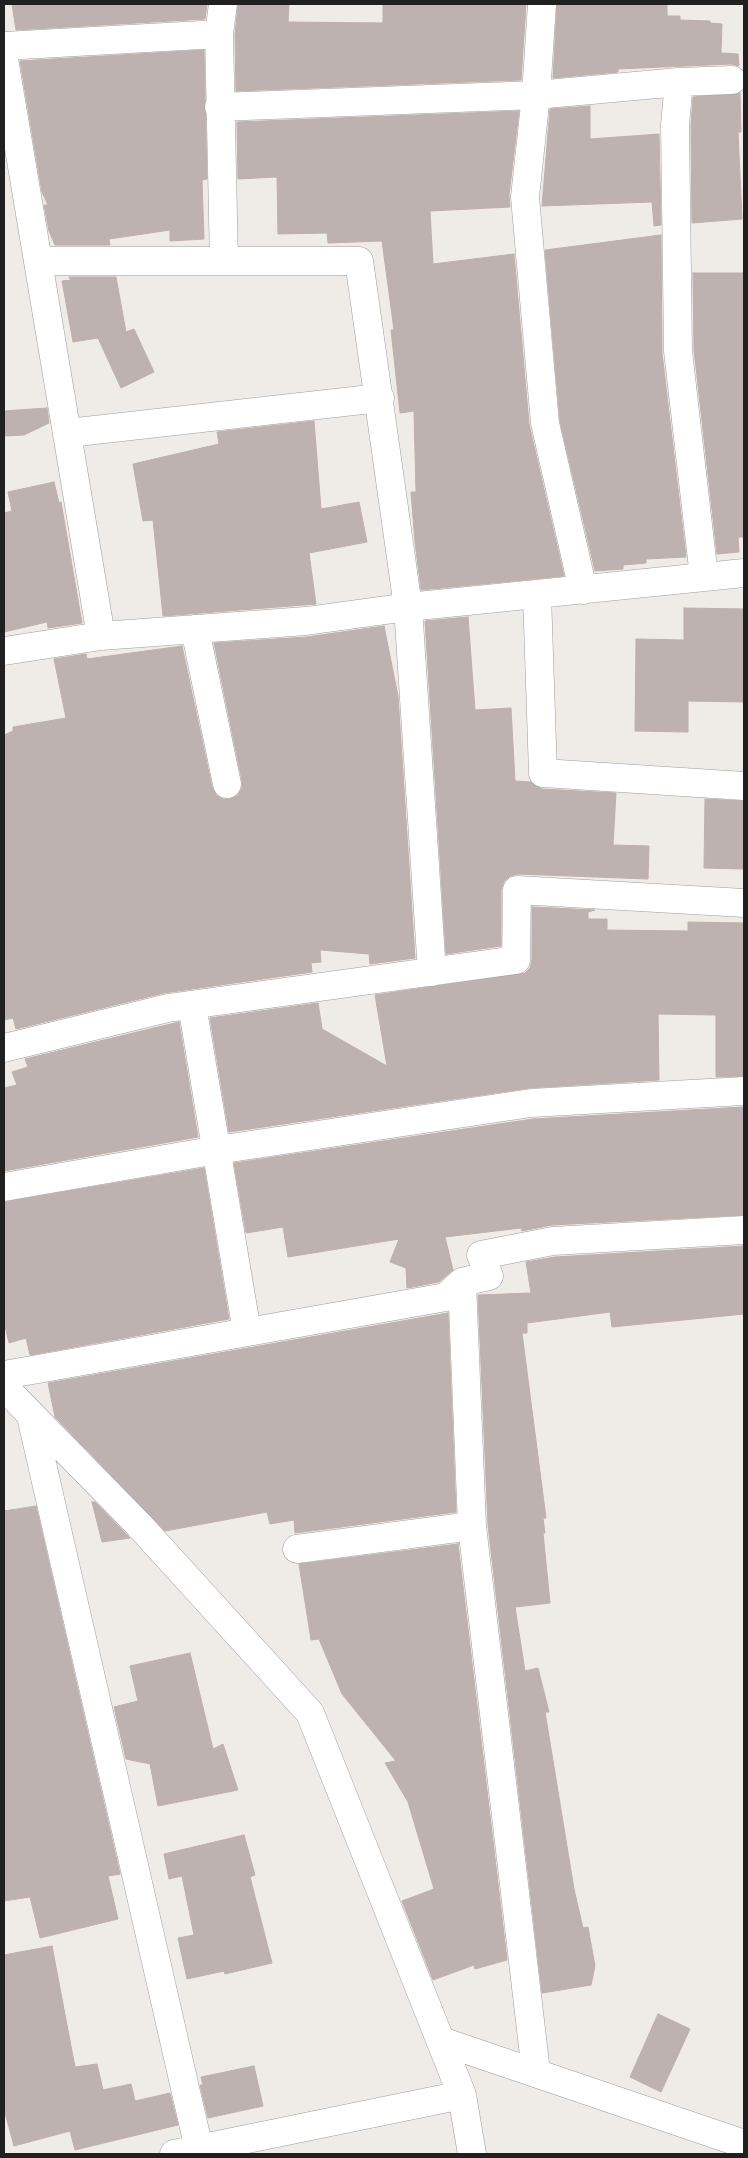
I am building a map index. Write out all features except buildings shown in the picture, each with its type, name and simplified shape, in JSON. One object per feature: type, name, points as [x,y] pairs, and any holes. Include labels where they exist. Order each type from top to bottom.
[{"type":"street","points":[[223,4],[219,34],[219,107],[224,261]]},
{"type":"street","points":[[542,4],[536,95],[525,197],[545,423],[583,590]]},
{"type":"street","points":[[4,46],[219,34]]},
{"type":"street","points":[[4,59],[101,636]]},
{"type":"street","points":[[219,107],[536,95],[679,82],[732,80]]},
{"type":"street","points":[[679,82],[675,126],[678,351],[704,577]]},
{"type":"street","points":[[39,261],[359,261],[380,398],[408,607],[432,972]]},
{"type":"street","points":[[68,433],[380,398]]},
{"type":"street","points":[[4,651],[101,636],[306,621],[408,607],[744,573]]},
{"type":"street","points":[[538,595],[543,772],[744,786]]},
{"type":"street","points":[[195,629],[226,784]]},
{"type":"street","points":[[4,1048],[168,1008],[516,960],[518,890],[744,903]]},
{"type":"street","points":[[192,1005],[248,1332]]},
{"type":"street","points":[[4,1187],[217,1150],[532,1103],[744,1091]]},
{"type":"street","points":[[4,1375],[446,1297],[462,1282],[488,1276],[481,1255],[553,1241],[744,1230]]},
{"type":"street","points":[[462,1282],[472,1526],[536,2072]]},
{"type":"street","points":[[4,1388],[139,1525],[310,1713],[462,2095],[472,2154]]},
{"type":"street","points":[[31,1416],[186,2152],[462,2095]]},
{"type":"street","points":[[297,1549],[472,1526]]},
{"type":"street","points":[[441,2041],[744,2144]]}]
